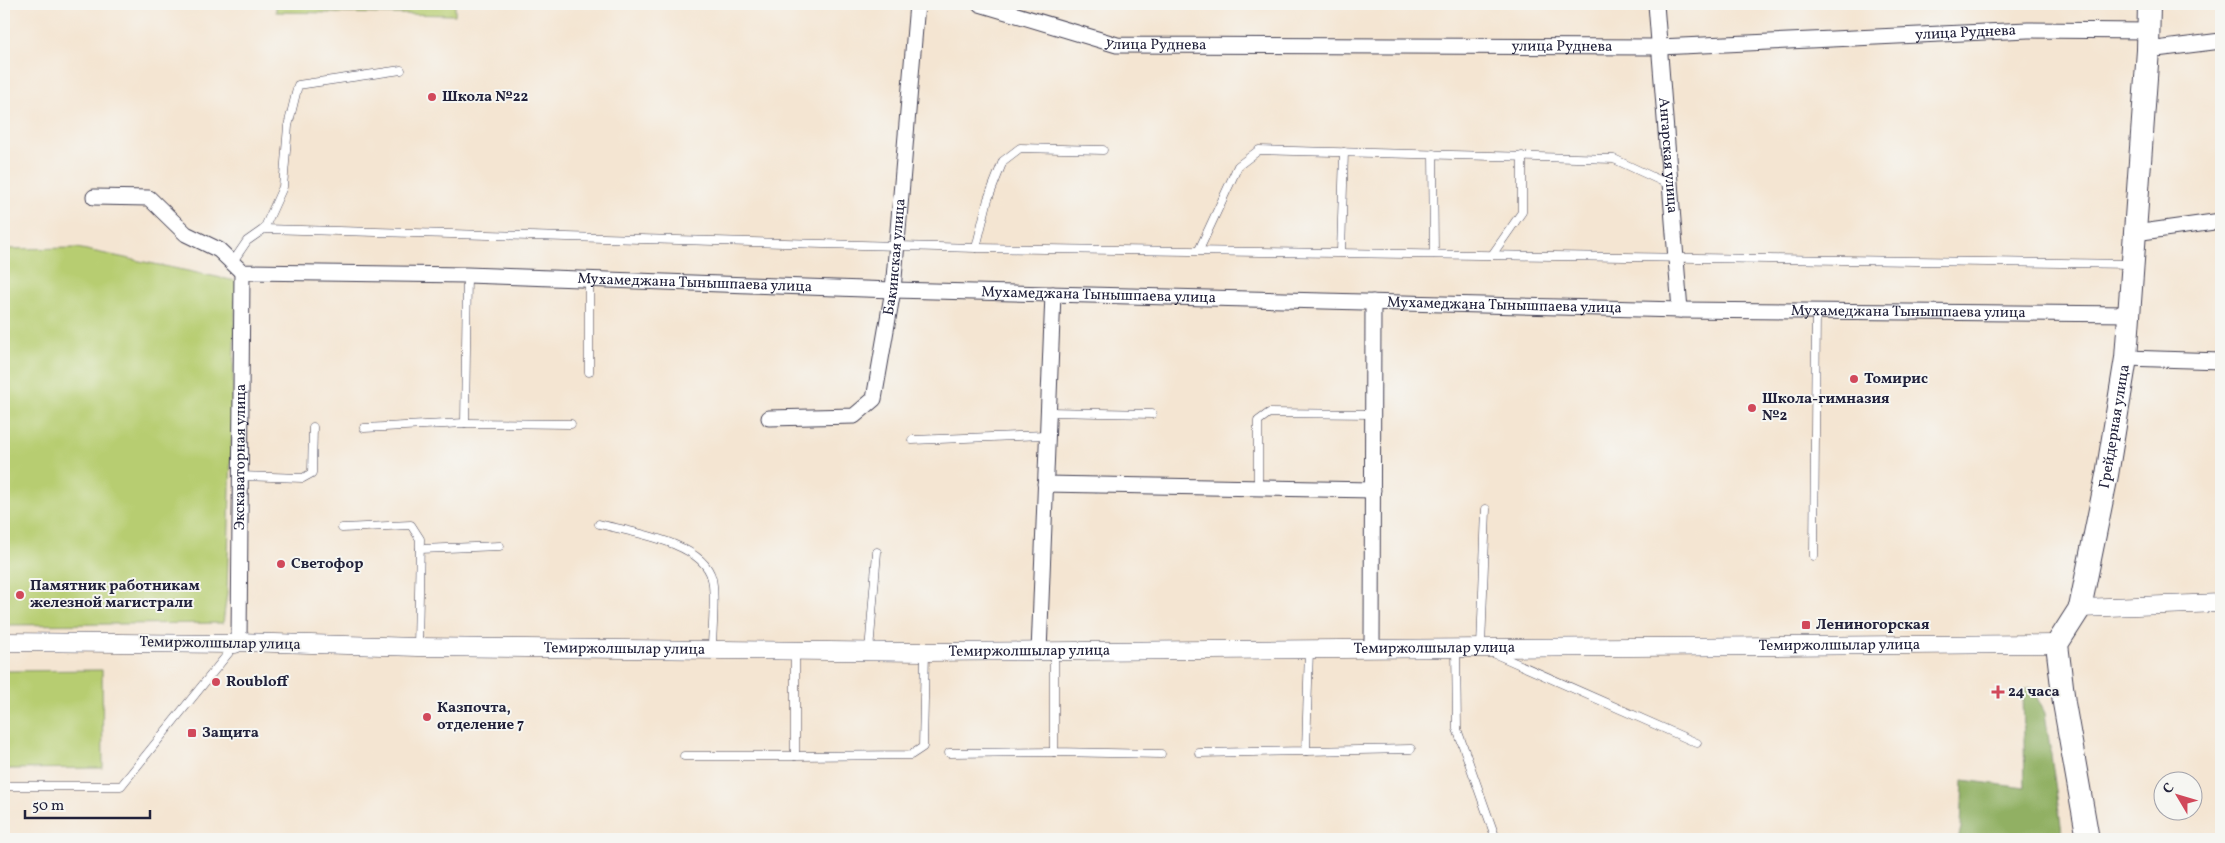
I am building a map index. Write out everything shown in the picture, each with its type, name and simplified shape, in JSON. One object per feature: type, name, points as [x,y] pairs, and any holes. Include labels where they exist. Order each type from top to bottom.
[{"type":"main road","name":"Грейдерная улица","points":[[2057,644],[2080,608],[2107,475],[2126,358],[2149,41],[2149,4]]},
{"type":"main road","points":[[2057,644],[2064,703],[2087,836]]},
{"type":"street","name":"Бакинская улица","points":[[769,418],[854,416],[874,399],[893,290],[917,4]]},
{"type":"street","name":"улица Руднева","points":[[980,4],[1116,45],[1659,47],[2028,30],[2149,41],[2221,41]]},
{"type":"street","name":"Ангарская улица","points":[[1656,4],[1680,310]]},
{"type":"street","points":[[94,197],[149,198],[186,234],[220,250],[237,267]]},
{"type":"street","points":[[2135,233],[2221,221]]},
{"type":"street","name":"Мухамеджана Тынышпаева улица","points":[[237,267],[893,290],[1680,310],[2130,314]]},
{"type":"street","name":"Экскаваторная улица","points":[[237,267],[240,476],[237,643]]},
{"type":"street","points":[[1046,652],[1045,484],[1053,294]]},
{"type":"street","points":[[1372,648],[1374,302]]},
{"type":"street","points":[[2126,358],[2221,361]]},
{"type":"street","points":[[1045,484],[1373,490]]},
{"type":"street","points":[[2080,608],[2221,603]]},
{"type":"street","name":"Темиржолшылар улица","points":[[4,642],[237,643],[418,647],[925,652],[2057,644]]},
{"type":"lane","points":[[237,267],[247,242],[264,228],[283,187],[288,126],[298,85],[401,70]]},
{"type":"lane","points":[[976,248],[988,199],[1003,161],[1020,148],[1103,150]]},
{"type":"lane","points":[[1198,250],[1238,166],[1259,150],[1614,159],[1670,185]]},
{"type":"lane","points":[[1341,252],[1344,152]]},
{"type":"lane","points":[[1433,154],[1434,254]]},
{"type":"lane","points":[[1492,255],[1522,212],[1522,156]]},
{"type":"lane","points":[[264,228],[976,248],[2134,264]]},
{"type":"lane","points":[[465,422],[467,275]]},
{"type":"lane","points":[[589,279],[589,372]]},
{"type":"lane","points":[[1814,556],[1816,311]]},
{"type":"lane","points":[[1048,412],[1152,414]]},
{"type":"lane","points":[[1258,488],[1258,421],[1269,413],[1373,414]]},
{"type":"lane","points":[[364,428],[465,422],[571,424]]},
{"type":"lane","points":[[240,476],[303,478],[312,473],[313,427]]},
{"type":"lane","points":[[912,440],[1047,435]]},
{"type":"lane","points":[[1486,509],[1481,647],[1697,743]]},
{"type":"lane","points":[[599,524],[674,543],[708,566],[713,580],[712,649]]},
{"type":"lane","points":[[342,528],[411,525],[420,538],[418,647]]},
{"type":"lane","points":[[420,549],[500,546]]},
{"type":"lane","points":[[869,651],[877,552]]},
{"type":"lane","points":[[4,786],[122,786],[237,643]]},
{"type":"lane","points":[[1456,647],[1457,729],[1496,839]]},
{"type":"lane","points":[[1306,751],[1309,649]]},
{"type":"lane","points":[[795,650],[795,756]]},
{"type":"lane","points":[[684,756],[912,756],[923,746],[925,652]]},
{"type":"lane","points":[[1046,652],[1054,752]]},
{"type":"lane","points":[[1200,753],[1411,749]]},
{"type":"lane","points":[[949,753],[1161,754]]},
{"type":"green space","points":[[276,4],[455,4],[455,15],[276,12]]},
{"type":"green space","points":[[77,248],[236,281],[227,593],[223,623],[4,625],[4,249]]},
{"type":"green space","points":[[102,670],[103,768],[4,769],[4,671]]},
{"type":"green space","points":[[2032,688],[2045,713],[2063,839],[1958,839],[1961,828],[1963,780],[2025,788],[2023,690]]},
{"type":"place","name":"Школа №22","points":[[432,97]]},
{"type":"place","name":"Томирис","points":[[1854,379]]},
{"type":"place","name":"Школа-гимназия №2","points":[[1752,408]]},
{"type":"place","name":"Светофор","points":[[281,564]]},
{"type":"place","name":"Памятник работникам железной магистрали","points":[[20,595]]},
{"type":"place","name":"Лениногорская","points":[[1806,625]]},
{"type":"place","name":"Roubloff","points":[[216,682]]},
{"type":"place","name":"24 часа","points":[[1998,692]]},
{"type":"place","name":"Казпочта, отделение 7","points":[[427,717]]},
{"type":"place","name":"Защита","points":[[192,733]]}]
